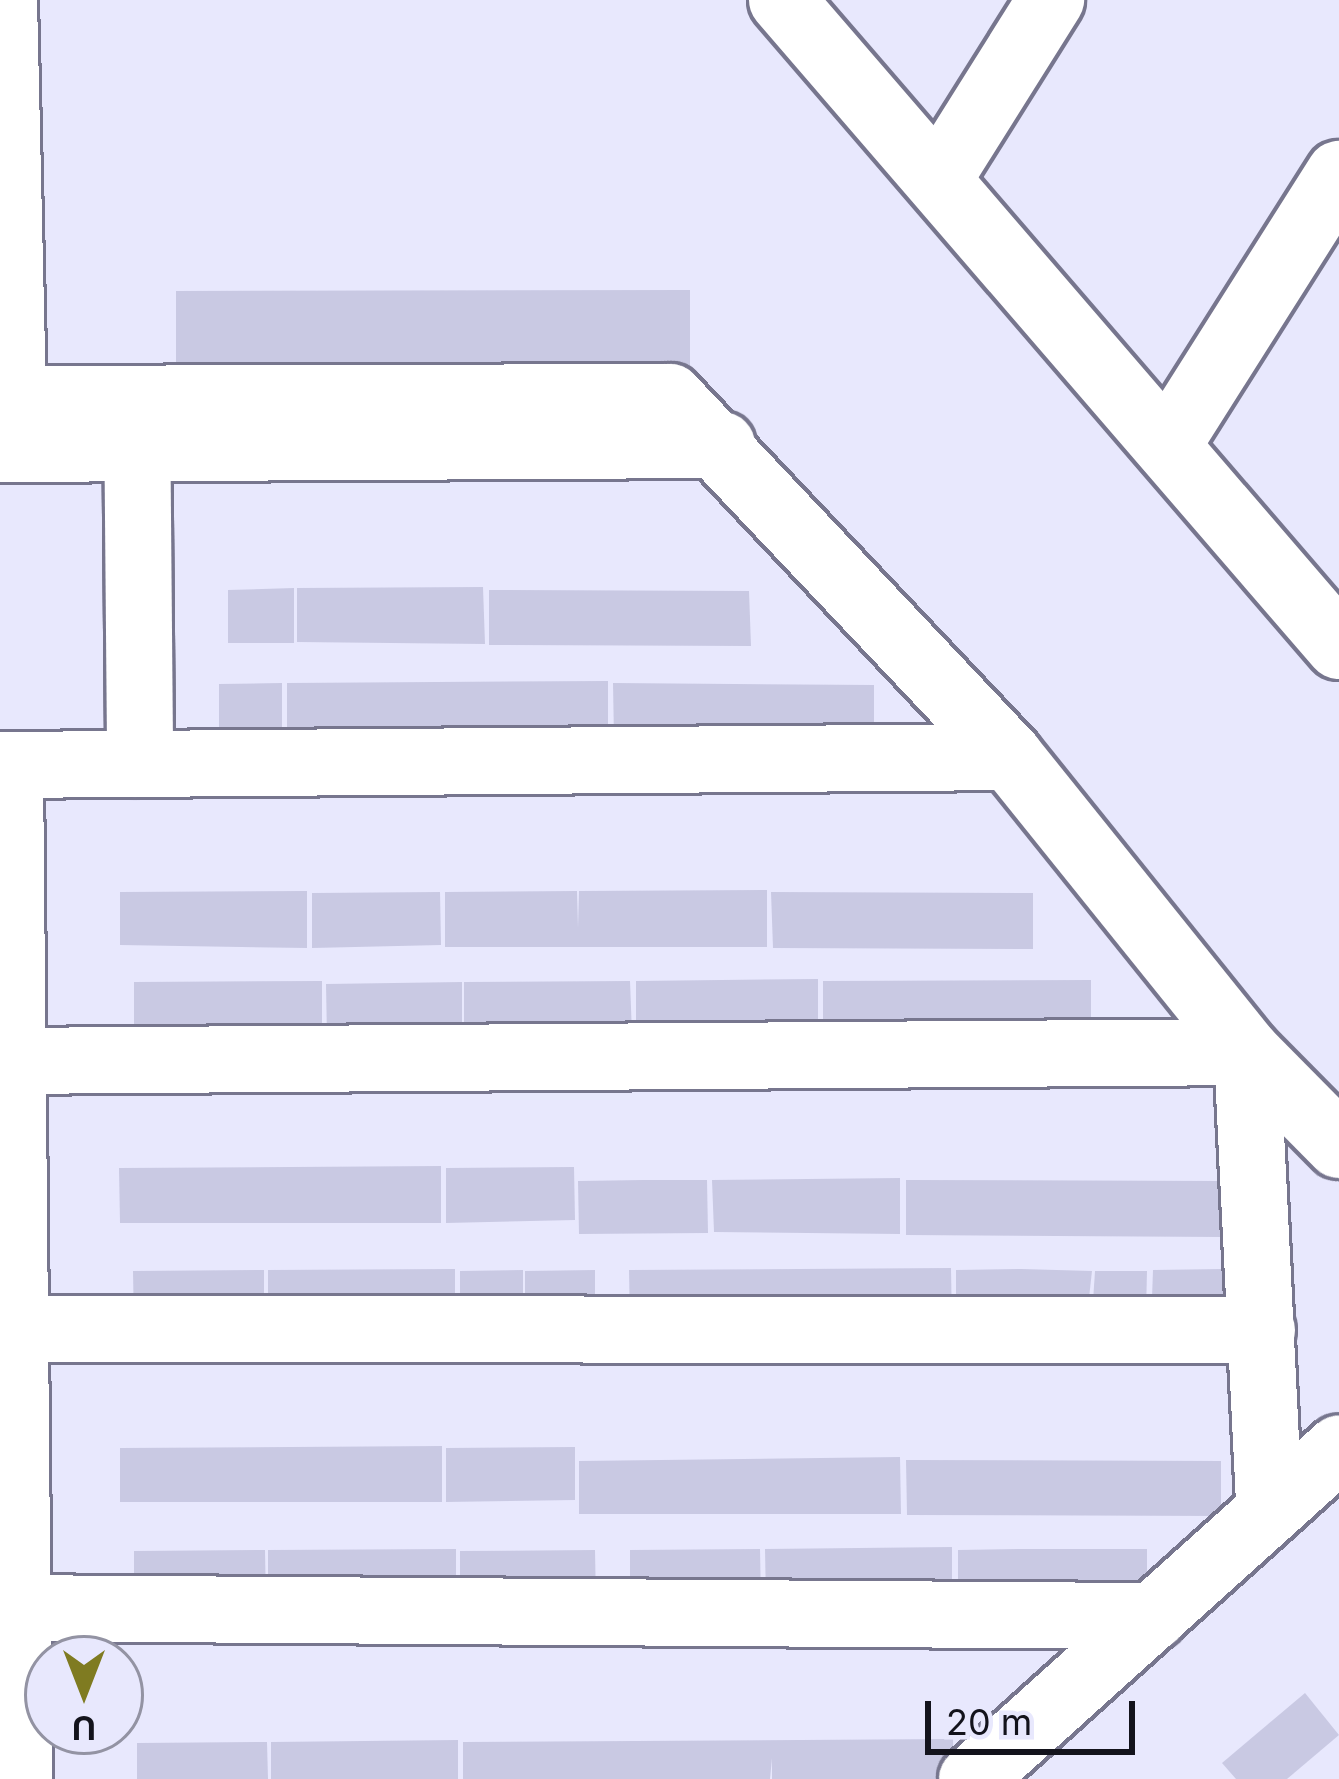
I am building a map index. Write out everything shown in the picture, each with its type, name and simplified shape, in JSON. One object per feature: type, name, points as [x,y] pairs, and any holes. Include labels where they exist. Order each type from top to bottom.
[{"type":"street","points":[[4,0],[7,424],[136,423],[670,397],[722,445],[1010,757],[1247,1052],[1334,1132]]},
{"type":"street","points":[[782,0],[1339,646]]},
{"type":"street","points":[[938,181],[1051,0]]},
{"type":"street","points":[[1167,446],[1339,174]]},
{"type":"street","points":[[136,423],[140,764]]},
{"type":"street","points":[[19,1779],[9,1608],[5,765],[1010,757]]},
{"type":"street","points":[[6,1061],[1247,1052]]},
{"type":"street","points":[[1247,1052],[1269,1510]]},
{"type":"street","points":[[8,1329],[1262,1330]]},
{"type":"street","points":[[972,1779],[1339,1449]]},
{"type":"street","points":[[9,1608],[1154,1616]]},
{"type":"building","points":[[690,290],[690,377],[176,370],[176,291]]},
{"type":"building","points":[[483,587],[485,644],[297,642],[297,588]]},
{"type":"building","points":[[294,588],[294,643],[228,643],[228,590]]},
{"type":"building","points":[[489,590],[749,591],[751,646],[489,645]]},
{"type":"building","points":[[608,681],[608,737],[287,737],[287,683]]},
{"type":"building","points":[[282,683],[282,736],[219,736],[219,684]]},
{"type":"building","points":[[613,683],[874,685],[874,741],[614,739]]},
{"type":"building","points":[[767,890],[767,947],[445,947],[445,892],[577,891],[578,928],[579,891]]},
{"type":"building","points":[[307,891],[307,948],[120,945],[120,892]]},
{"type":"building","points":[[440,892],[441,945],[312,948],[312,893]]},
{"type":"building","points":[[771,892],[1033,893],[1033,949],[773,948]]},
{"type":"building","points":[[818,979],[818,1036],[636,1033],[636,981]]},
{"type":"building","points":[[1091,980],[1091,1038],[823,1037],[823,981]]},
{"type":"building","points":[[322,981],[322,1038],[134,1036],[134,982]]},
{"type":"building","points":[[630,981],[632,1034],[464,1036],[464,982]]},
{"type":"building","points":[[462,982],[462,1036],[327,1038],[326,984]]},
{"type":"building","points":[[441,1166],[441,1223],[120,1223],[119,1168]]},
{"type":"building","points":[[574,1167],[575,1220],[446,1223],[446,1168]]},
{"type":"building","points":[[900,1178],[900,1234],[714,1232],[712,1180]]},
{"type":"building","points":[[707,1180],[708,1233],[579,1234],[578,1181]]},
{"type":"building","points":[[906,1180],[1220,1181],[1221,1237],[906,1235]]},
{"type":"building","points":[[951,1268],[952,1324],[630,1323],[629,1270]]},
{"type":"building","points":[[455,1269],[455,1326],[268,1323],[268,1270]]},
{"type":"building","points":[[1224,1269],[1224,1326],[1151,1326],[1153,1270]]},
{"type":"building","points":[[264,1270],[264,1324],[134,1326],[133,1271]]},
{"type":"building","points":[[523,1270],[523,1321],[460,1323],[460,1271]]},
{"type":"building","points":[[595,1270],[595,1323],[525,1323],[525,1271]]},
{"type":"building","points":[[956,1270],[1092,1271],[1087,1316],[956,1324]]},
{"type":"building","points":[[1095,1271],[1147,1271],[1146,1312],[1092,1317]]},
{"type":"building","points":[[442,1446],[442,1502],[120,1502],[120,1448]]},
{"type":"building","points":[[575,1447],[575,1500],[446,1502],[446,1448]]},
{"type":"building","points":[[900,1457],[901,1514],[579,1514],[579,1461]]},
{"type":"building","points":[[906,1460],[1221,1461],[1221,1516],[907,1515]]},
{"type":"building","points":[[952,1547],[952,1604],[766,1602],[765,1549]]},
{"type":"building","points":[[456,1549],[456,1605],[268,1603],[268,1550]]},
{"type":"building","points":[[760,1549],[761,1602],[630,1603],[630,1550]]},
{"type":"building","points":[[1147,1549],[1147,1605],[958,1604],[958,1550]]},
{"type":"building","points":[[265,1550],[266,1604],[134,1605],[134,1551]]},
{"type":"building","points":[[595,1550],[596,1603],[460,1606],[460,1551]]},
{"type":"building","points":[[1305,1693],[1339,1735],[1287,1779],[1236,1779],[1222,1763]]},
{"type":"building","points":[[953,1739],[954,1779],[772,1779],[772,1758],[770,1779],[463,1779],[463,1742]]},
{"type":"building","points":[[458,1740],[458,1779],[271,1779],[271,1742]]},
{"type":"building","points":[[267,1742],[268,1779],[137,1779],[137,1755],[144,1755],[144,1743]]}]
